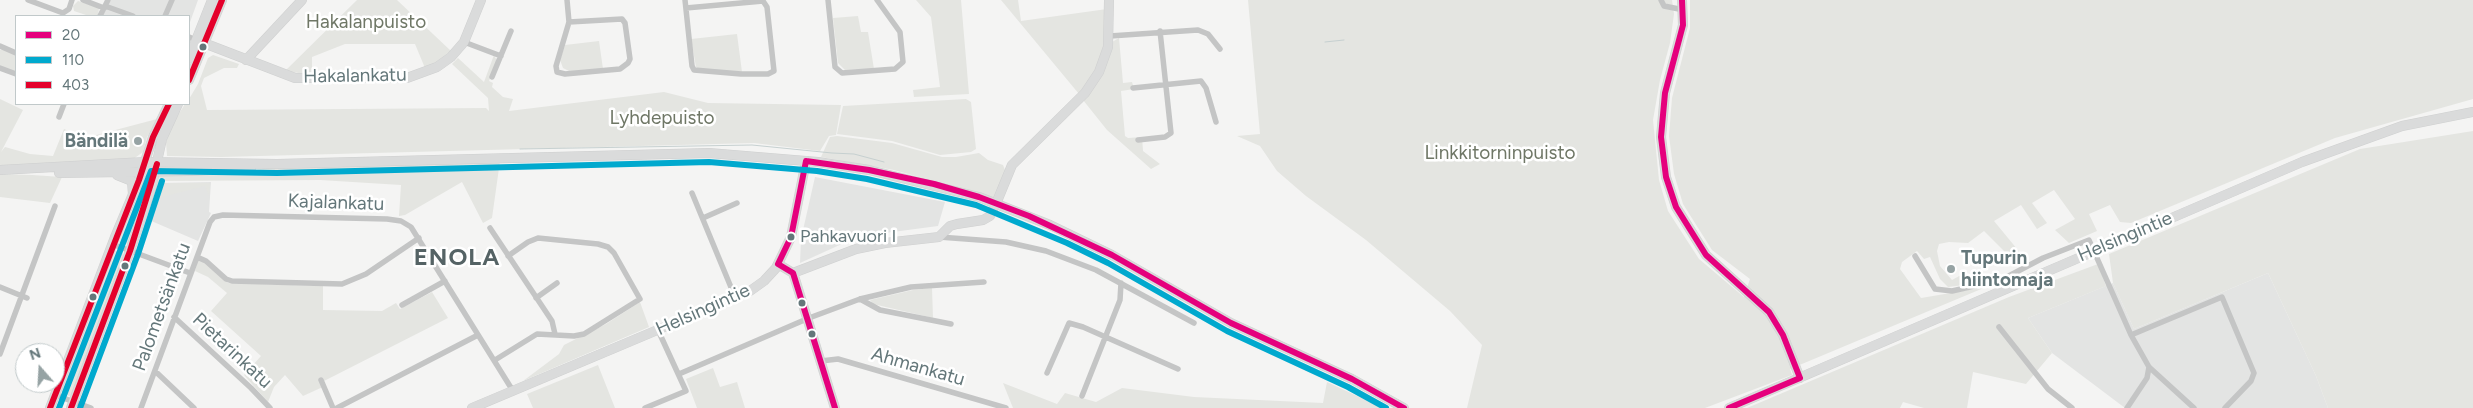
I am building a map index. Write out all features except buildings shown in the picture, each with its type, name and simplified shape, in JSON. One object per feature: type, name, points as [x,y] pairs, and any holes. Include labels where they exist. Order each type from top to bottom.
[{"type":"main road","points":[[190,55],[212,0]]},
{"type":"main road","points":[[190,74],[196,40],[222,0]]},
{"type":"main road","points":[[246,60],[302,0]]},
{"type":"main road","name":"Hakalankatu","points":[[196,40],[295,78],[403,78],[437,67],[452,57],[464,42],[481,0]]},
{"type":"main road","points":[[792,273],[856,249],[885,242],[939,237],[950,226],[983,220],[990,216],[1012,165],[1085,93],[1104,59],[1110,36],[1110,0]]},
{"type":"main road","points":[[1682,0],[1684,10],[1683,25],[1665,93],[1661,137],[1666,177],[1676,207],[1706,255],[1769,312],[1783,335],[1800,378]]},
{"type":"main road","points":[[50,408],[112,244],[144,167],[153,138],[169,105]]},
{"type":"main road","points":[[72,404],[130,250],[156,167],[162,139],[178,105]]},
{"type":"main road","name":"Helsingintie","points":[[1729,408],[2095,250],[2350,143],[2402,126],[2473,112]]},
{"type":"main road","points":[[0,170],[709,153],[806,161],[869,170],[979,196],[1022,213],[1112,255],[1231,323],[1352,379],[1404,408]]},
{"type":"main road","name":"Helsingintie","points":[[472,408],[735,297],[764,280],[778,264],[791,237],[806,161]]},
{"type":"main road","points":[[29,170],[70,174],[107,173],[144,167]]},
{"type":"main road","points":[[107,173],[130,179],[134,184],[133,195]]},
{"type":"main road","points":[[778,264],[792,273],[809,318],[835,408]]},
{"type":"street","points":[[28,0],[63,13],[68,9],[72,0]]},
{"type":"street","points":[[83,0],[105,5],[130,15]]},
{"type":"street","points":[[165,15],[172,0]]},
{"type":"street","points":[[567,0],[570,22],[556,66],[557,72],[565,74],[620,68],[628,63],[625,23],[622,19],[570,22]]},
{"type":"street","points":[[685,0],[686,8],[694,70],[759,74],[768,74],[774,71],[767,7],[762,1],[686,8]]},
{"type":"street","points":[[828,0],[835,67],[842,73],[895,69],[903,62],[902,44],[898,27],[877,0]]},
{"type":"street","points":[[1661,0],[1664,6],[1684,10]]},
{"type":"street","points":[[1110,36],[1160,31],[1198,30],[1208,34],[1220,49]]},
{"type":"street","points":[[492,77],[511,31]]},
{"type":"street","points":[[1138,140],[1171,135],[1160,31]]},
{"type":"street","points":[[464,42],[501,56]]},
{"type":"street","points":[[0,46],[15,53]]},
{"type":"street","points":[[0,68],[15,74]]},
{"type":"street","points":[[1133,88],[1196,80],[1203,83],[1216,122]]},
{"type":"street","points":[[59,117],[64,105]]},
{"type":"street","points":[[692,193],[735,297]]},
{"type":"street","points":[[703,218],[737,203]]},
{"type":"street","points":[[0,354],[25,297],[55,206]]},
{"type":"street","name":"Kajalankatu","points":[[214,217],[388,219],[401,221],[411,227],[419,238],[513,391]]},
{"type":"street","name":"Palometsänkatu","points":[[140,408],[190,273],[210,222],[214,217]]},
{"type":"street","points":[[490,228],[552,321],[555,334]]},
{"type":"street","points":[[939,237],[1006,242],[1046,251],[1096,270],[1194,323]]},
{"type":"street","points":[[197,257],[206,261],[226,279],[232,281],[342,284],[366,274],[419,238]]},
{"type":"street","points":[[494,360],[537,334],[574,336],[584,334],[640,299],[608,247],[598,244],[538,238],[528,242],[508,256]]},
{"type":"street","points":[[1915,256],[1935,289],[1952,291],[2001,280],[2043,258],[2089,240],[2131,335],[2149,367],[2194,408]]},
{"type":"street","points":[[112,244],[190,273]]},
{"type":"street","points":[[402,305],[445,281]]},
{"type":"street","points":[[679,374],[809,318],[860,299],[911,286],[984,282]]},
{"type":"street","points":[[536,298],[557,283]]},
{"type":"street","points":[[1082,396],[1120,300],[1121,283]]},
{"type":"street","points":[[0,287],[25,297]]},
{"type":"street","points":[[2131,335],[2222,297],[2254,374],[2251,381],[2225,408]]},
{"type":"street","points":[[860,299],[880,310],[951,324]]},
{"type":"street","name":"Pietarinkatu","points":[[174,317],[270,408]]},
{"type":"street","points":[[1047,373],[1069,323],[1083,327],[1178,369]]},
{"type":"street","points":[[1999,327],[2048,389],[2072,408]]},
{"type":"street","points":[[645,408],[686,391],[658,330]]},
{"type":"street","points":[[337,408],[478,335]]},
{"type":"street","name":"Ahmankatu","points":[[821,361],[838,359],[1006,408]]},
{"type":"street","points":[[2127,408],[2147,378],[2149,367]]},
{"type":"street","points":[[155,371],[194,408]]},
{"type":"street","points":[[321,380],[333,408]]},
{"type":"street","points":[[55,395],[72,404],[91,408]]},
{"type":"shaded area","points":[[111,0],[198,0],[190,22],[190,15],[104,15]]},
{"type":"shaded area","points":[[815,177],[945,202],[938,226],[885,233],[844,243],[800,263],[801,239]]},
{"type":"shaded area","points":[[211,182],[209,212],[211,213],[198,241],[149,220],[163,183]]},
{"type":"shaded area","points":[[2268,273],[2316,376],[2328,408],[2125,408],[2052,353],[2028,318],[2113,283],[2134,329]]},
{"type":"green space","name":"Hakalanpuisto","points":[[357,0],[397,0],[451,51],[436,64],[425,68],[415,44],[345,44],[312,57],[312,75],[285,71]]},
{"type":"green space","points":[[916,0],[961,0],[969,94],[914,97],[913,90],[940,87],[931,17]]},
{"type":"green space","points":[[1001,0],[1018,0],[1021,21],[1107,9],[1106,42],[1097,68],[1079,94]]},
{"type":"green space","name":"Linkkitorninpuisto","points":[[1248,0],[1672,0],[1674,14],[1670,43],[1660,80],[1653,120],[1659,180],[1668,211],[1699,259],[1744,297],[1750,279],[1712,250],[1683,204],[1674,174],[1669,136],[1672,98],[1690,28],[1690,0],[2473,0],[2473,99],[2335,138],[2131,223],[2120,222],[2110,205],[2089,214],[2097,231],[2069,243],[2055,230],[2075,219],[2054,190],[2032,203],[2047,223],[2037,229],[2021,205],[1994,221],[2022,255],[2009,256],[1984,231],[1968,243],[1949,242],[1939,244],[1937,251],[1940,266],[1952,280],[1961,275],[1972,284],[1948,287],[1940,279],[1930,257],[1924,259],[1917,251],[1902,262],[1900,269],[1921,298],[1986,287],[1790,369],[1792,375],[1705,408],[1467,408],[1482,345],[1450,311],[1366,240],[1306,196],[1277,171],[1260,146],[1237,136],[1260,134]]},
{"type":"green space","points":[[78,1],[99,8],[98,15],[86,15],[74,11],[73,6]]},
{"type":"green space","points":[[858,16],[861,32],[868,32],[874,69],[845,70],[838,63],[833,18]]},
{"type":"green space","points":[[737,34],[742,72],[700,70],[696,67],[691,39]]},
{"type":"green space","points":[[1119,38],[1123,83],[1132,82],[1134,89],[1121,91],[1125,136],[1128,138],[1142,137],[1143,151],[1160,164],[1151,169],[1107,130],[1083,100],[1112,42]]},
{"type":"green space","points":[[599,41],[603,69],[571,72],[563,68],[560,60],[565,45]]},
{"type":"green space","points":[[3,49],[15,54],[15,72],[0,66],[0,50]]},
{"type":"green space","name":"Lyhdepuisto","points":[[213,55],[239,64],[237,68],[224,68],[204,78],[201,86],[207,110],[486,108],[489,111],[488,98],[452,64],[458,58],[484,82],[494,55],[497,61],[489,81],[493,83],[492,87],[503,97],[513,99],[509,111],[664,92],[708,103],[841,105],[836,135],[829,136],[820,151],[754,143],[221,157],[167,156],[166,142],[171,126],[184,105],[190,105],[190,97],[198,84],[208,58]]},
{"type":"green space","points":[[0,99],[23,110],[1,152],[5,147],[30,154],[53,156],[64,129],[85,138],[157,119],[147,137],[143,152],[132,160],[54,166],[0,165]]},
{"type":"green space","points":[[966,99],[971,102],[976,149],[971,152],[940,155],[892,141],[837,134],[843,106]]},
{"type":"green space","points":[[2473,131],[2473,408],[2328,408],[2316,376],[2268,273],[2134,329],[2113,283],[2109,254],[2360,149]]},
{"type":"green space","points":[[837,136],[892,143],[942,157],[956,157],[979,153],[988,160],[1003,165],[1005,170],[996,199],[894,170],[821,157],[830,137]]},
{"type":"green space","points":[[500,161],[492,218],[483,223],[462,182],[405,215],[399,216],[401,185],[320,180],[162,181],[147,213],[158,176],[254,170],[279,166]]},
{"type":"green space","points":[[0,174],[62,177],[50,203],[0,197]]},
{"type":"green space","points":[[147,176],[145,192],[129,244],[119,243],[117,242],[120,231]]},
{"type":"green space","points":[[163,183],[210,183],[209,196],[205,186],[158,198]]},
{"type":"green space","points":[[113,250],[123,252],[124,257],[73,394],[69,396],[64,393],[65,378]]},
{"type":"green space","points":[[198,260],[205,262],[228,283],[323,286],[323,310],[382,311],[396,303],[400,309],[432,292],[448,318],[324,381],[325,386],[303,396],[285,375],[274,387],[268,402],[244,375],[261,356],[211,311],[227,293],[208,277],[195,271]]},
{"type":"green space","points":[[2098,264],[2106,286],[2028,318],[2052,353],[2026,384],[1973,372],[1967,408],[1924,408],[1903,402],[1900,408],[1747,408],[2009,297]]},
{"type":"green space","points":[[932,288],[933,318],[873,304],[870,300],[913,290]]},
{"type":"green space","points":[[640,302],[649,327],[523,381],[559,354],[564,345],[606,324]]},
{"type":"green space","points":[[598,365],[615,408],[533,408],[527,394]]},
{"type":"green space","points":[[713,368],[720,387],[737,382],[745,408],[697,408],[686,379]]},
{"type":"green space","points":[[1327,382],[1383,408],[1013,408],[1003,383],[1057,404],[1065,393],[1096,402],[1122,388],[1194,397],[1323,403]]},
{"type":"waterway","points":[[1325,42],[1344,40]]},
{"type":"waterway","points":[[520,149],[752,145],[854,154],[884,162]]},
{"type":"transit line","name":"403","points":[[190,78],[222,0]]},
{"type":"transit line","name":"20","points":[[1682,0],[1683,25],[1665,93],[1661,137],[1666,177],[1676,207],[1706,255],[1769,312],[1783,335],[1800,378]]},
{"type":"transit line","name":"403","points":[[50,408],[139,180],[153,137],[169,105]]},
{"type":"transit line","name":"20","points":[[806,161],[869,170],[934,184],[979,197],[1029,216],[1112,255],[1231,323],[1352,379],[1404,408]]},
{"type":"transit line","name":"20","points":[[778,264],[791,237],[806,161]]},
{"type":"transit line","name":"110","points":[[59,408],[151,171],[277,173],[709,162],[817,171],[867,179],[976,205],[1067,243],[1108,263],[1227,331],[1348,387],[1386,408]]},
{"type":"transit line","name":"403","points":[[71,408],[130,251],[157,164]]},
{"type":"transit line","name":"110","points":[[80,408],[138,254],[162,181]]},
{"type":"transit line","name":"20","points":[[778,264],[793,273],[835,408]]},
{"type":"transit line","name":"20","points":[[1729,408],[1800,378]]},
{"type":"place","name":"Bändilä","points":[[138,141]]},
{"type":"place","name":"Pahkavuori I","points":[[791,237]]},
{"type":"place","name":"Tupurin hiintomaja","points":[[1951,269]]},
{"type":"district","name":"ENOLA","points":[[457,258]]}]
